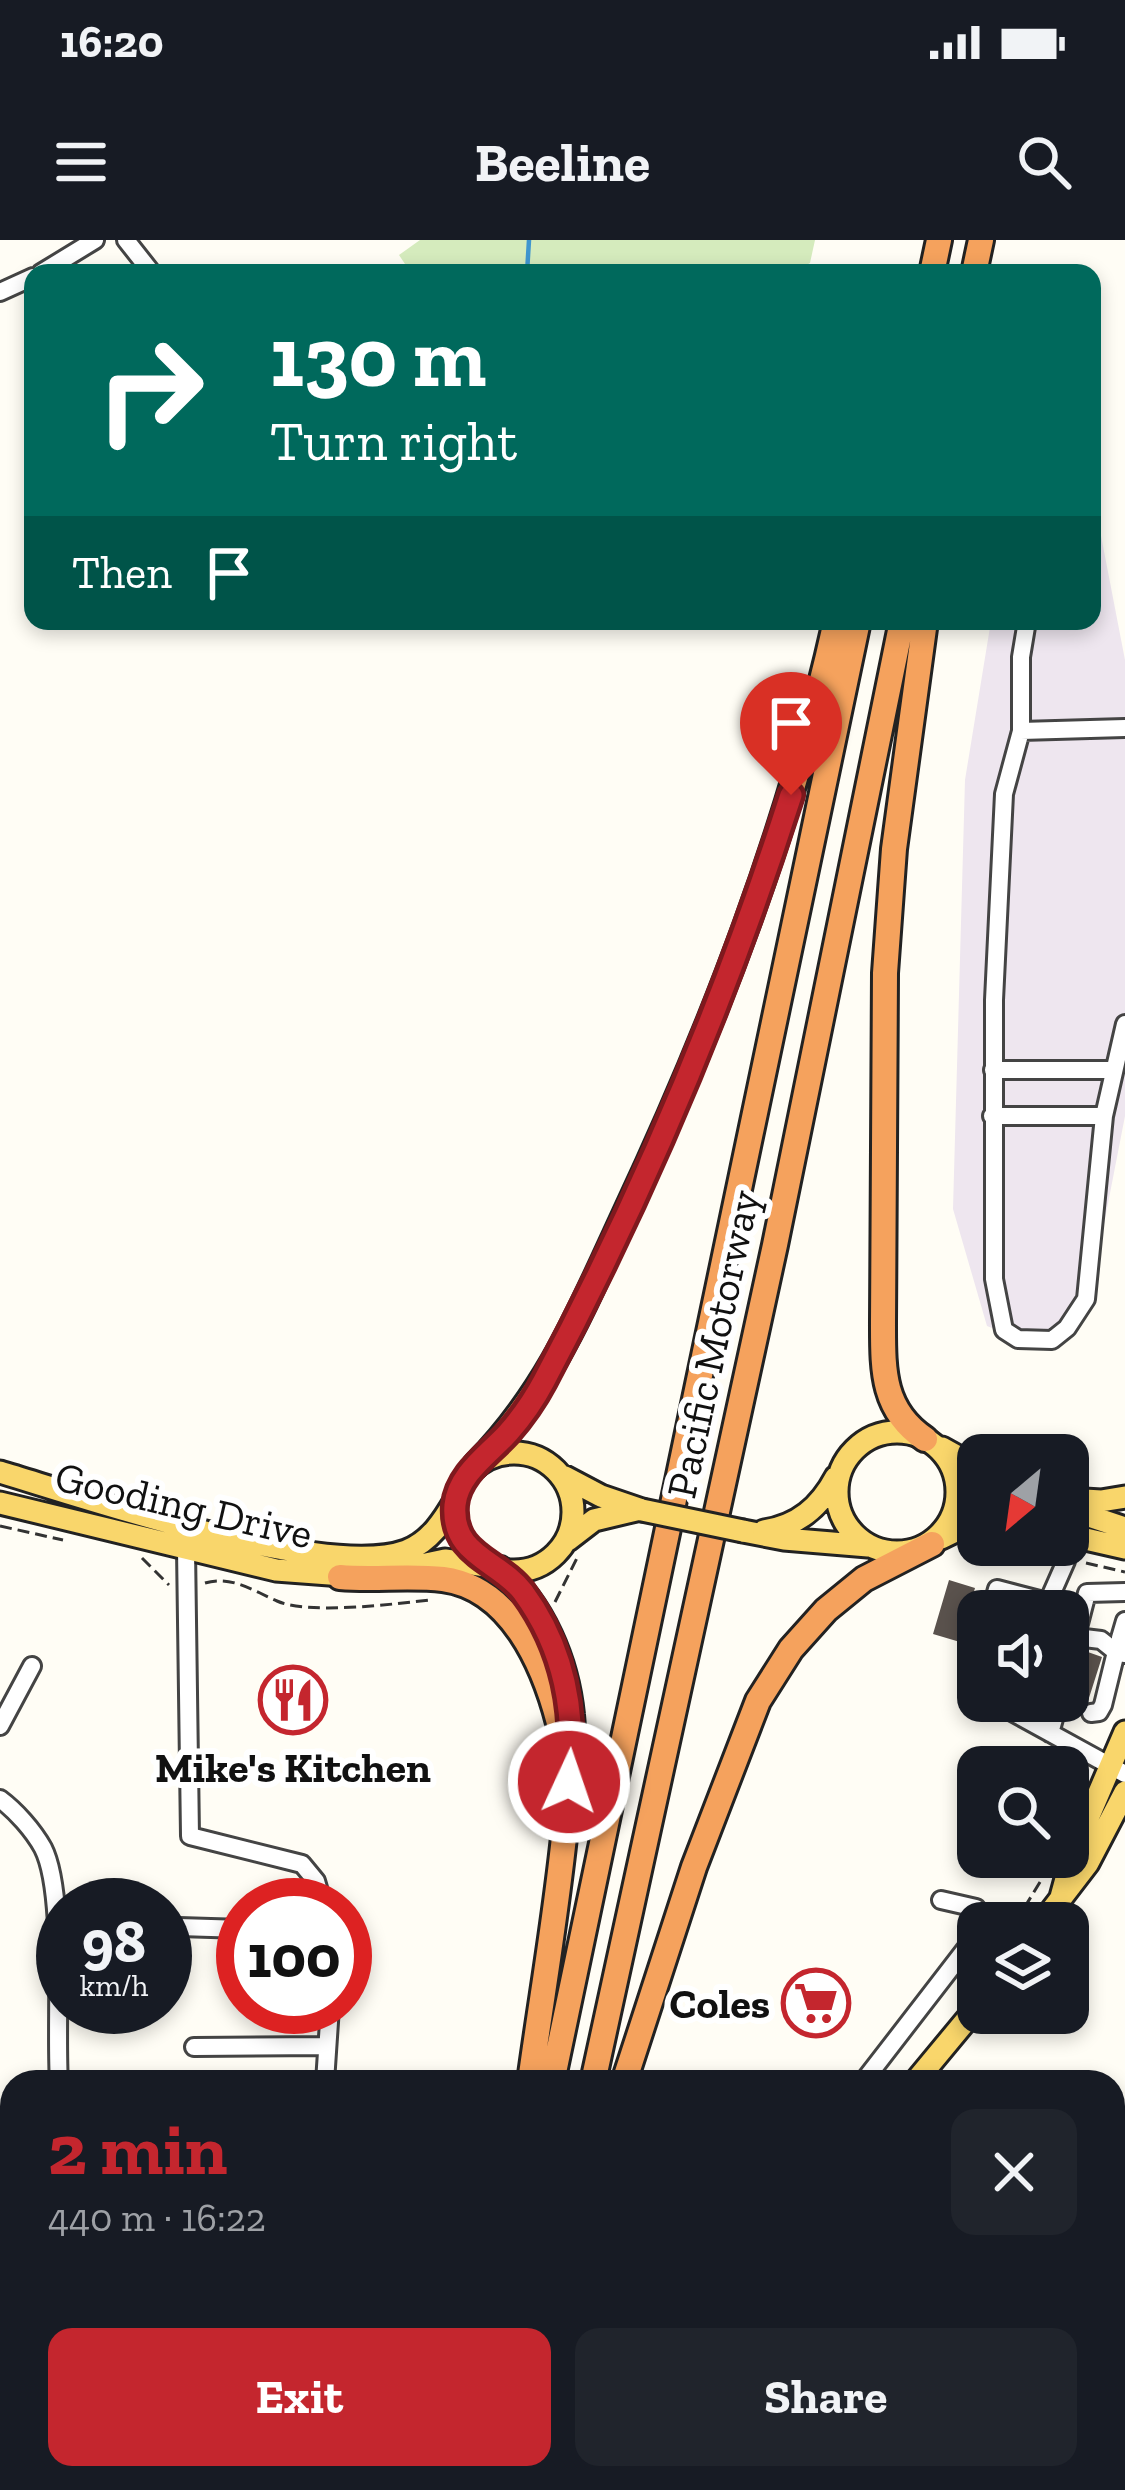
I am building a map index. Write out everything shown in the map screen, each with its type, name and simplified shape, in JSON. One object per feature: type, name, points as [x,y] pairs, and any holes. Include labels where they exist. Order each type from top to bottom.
[{"type":"highway","points":[[476,1466],[541,1388],[681,1096],[765,877],[834,630]]},
{"type":"highway","name":"Pacific Motorway","points":[[555,2070],[856,630]]},
{"type":"highway","name":"Pacific Motorway","points":[[596,2070],[775,1246],[900,630]]},
{"type":"highway","points":[[924,630],[889,909],[883,1365],[896,1412],[928,1441]]},
{"type":"highway","points":[[628,2070],[694,1868],[758,1701],[791,1649],[826,1610],[863,1579],[933,1543]]},
{"type":"highway","points":[[496,1568],[517,1584],[538,1616],[565,1682],[572,1726],[566,1809],[532,2070]]},
{"type":"highway","points":[[340,1577],[452,1581],[480,1592],[503,1611],[518,1628],[551,1695],[562,1738],[566,1809]]},
{"type":"main road","points":[[746,1532],[782,1528],[807,1514],[859,1444],[878,1435],[907,1433],[957,1457]]},
{"type":"main road","points":[[928,1441],[946,1457],[957,1485],[952,1514],[933,1543]]},
{"type":"main road","points":[[641,1510],[594,1520],[571,1550],[530,1569],[496,1568],[478,1560],[462,1540],[456,1499],[476,1466],[509,1452],[535,1456],[583,1489],[641,1510],[746,1532],[906,1551],[933,1543],[957,1528]]},
{"type":"main road","points":[[842,1466],[836,1490],[841,1514],[860,1538],[880,1549]]},
{"type":"main road","points":[[555,1468],[573,1504],[571,1550]]},
{"type":"main road","name":"Gooding Drive","points":[[0,1472],[176,1522],[328,1556],[408,1550],[440,1525],[456,1499]]},
{"type":"main road","points":[[1089,1502],[1125,1497]]},
{"type":"main road","name":"Gooding Drive","points":[[0,1503],[276,1570],[340,1577],[445,1560],[496,1568]]},
{"type":"main road","points":[[1089,1513],[1125,1528]]},
{"type":"main road","points":[[1089,1538],[1125,1548]]},
{"type":"main road","points":[[1060,1897],[1073,1853],[1119,1771],[1125,1732]]},
{"type":"main road","points":[[1057,1902],[1088,1863],[1125,1792]]},
{"type":"main road","points":[[925,2070],[957,2031]]},
{"type":"street","points":[[55,264],[95,240]]},
{"type":"street","points":[[126,240],[145,264]]},
{"type":"street","points":[[1026,630],[1021,731],[1004,794],[992,1116],[994,1279],[1004,1330],[1018,1339],[1052,1340],[1067,1328],[1086,1299],[1104,1116],[1125,1024]]},
{"type":"street","points":[[1021,731],[1125,728]]},
{"type":"street","points":[[993,1070],[1114,1070]]},
{"type":"street","points":[[992,1116],[1104,1116]]},
{"type":"street","points":[[186,1549],[190,1836],[302,1864],[314,1878]]},
{"type":"street","points":[[1089,1593],[1125,1592]]},
{"type":"street","points":[[1089,1639],[1101,1640],[1116,1652],[1095,1712],[1109,1706],[1124,1654],[1120,1638],[1125,1621]]},
{"type":"street","points":[[0,1726],[32,1666]]},
{"type":"street","points":[[1030,1722],[1119,1771]]},
{"type":"street","points":[[1050,1733],[1053,1722]]},
{"type":"street","points":[[0,1799],[14,1809],[43,1849],[54,1886],[58,2070]]},
{"type":"street","points":[[941,1900],[957,1904]]},
{"type":"street","points":[[872,2070],[957,1960]]},
{"type":"street","points":[[327,2070],[329,2034]]},
{"type":"street","points":[[194,2047],[328,2046]]},
{"type":"path","points":[[0,1526],[81,1544]]},
{"type":"path","points":[[551,1607],[571,1550]]},
{"type":"path","points":[[142,1558],[175,1589]]},
{"type":"path","points":[[199,1588],[217,1580],[249,1586],[280,1602],[319,1606],[436,1599]]},
{"type":"shaded area","points":[[1101,536],[1125,660],[1125,1116],[1091,1291],[1035,1345],[987,1326],[953,1209],[965,780],[990,630],[1101,630]]},
{"type":"green space","points":[[420,240],[815,240],[808,264],[405,264],[399,255]]},
{"type":"building","points":[[949,1580],[975,1588],[957,1590],[957,1641],[933,1634]]},
{"type":"building","points":[[1089,1652],[1102,1657],[1089,1698]]},
{"type":"waterway","points":[[528,264],[529,240]]},
{"type":"place","name":"Mike's Kitchen","points":[[293,1700]]},
{"type":"place","name":"Coles","points":[[816,2003]]},
{"type":"route","points":[[569,1782],[572,1726],[557,1656],[517,1584],[478,1560],[466,1546],[456,1519],[456,1499],[468,1474],[507,1434],[541,1388],[575,1323],[704,1043],[791,795]]}]
